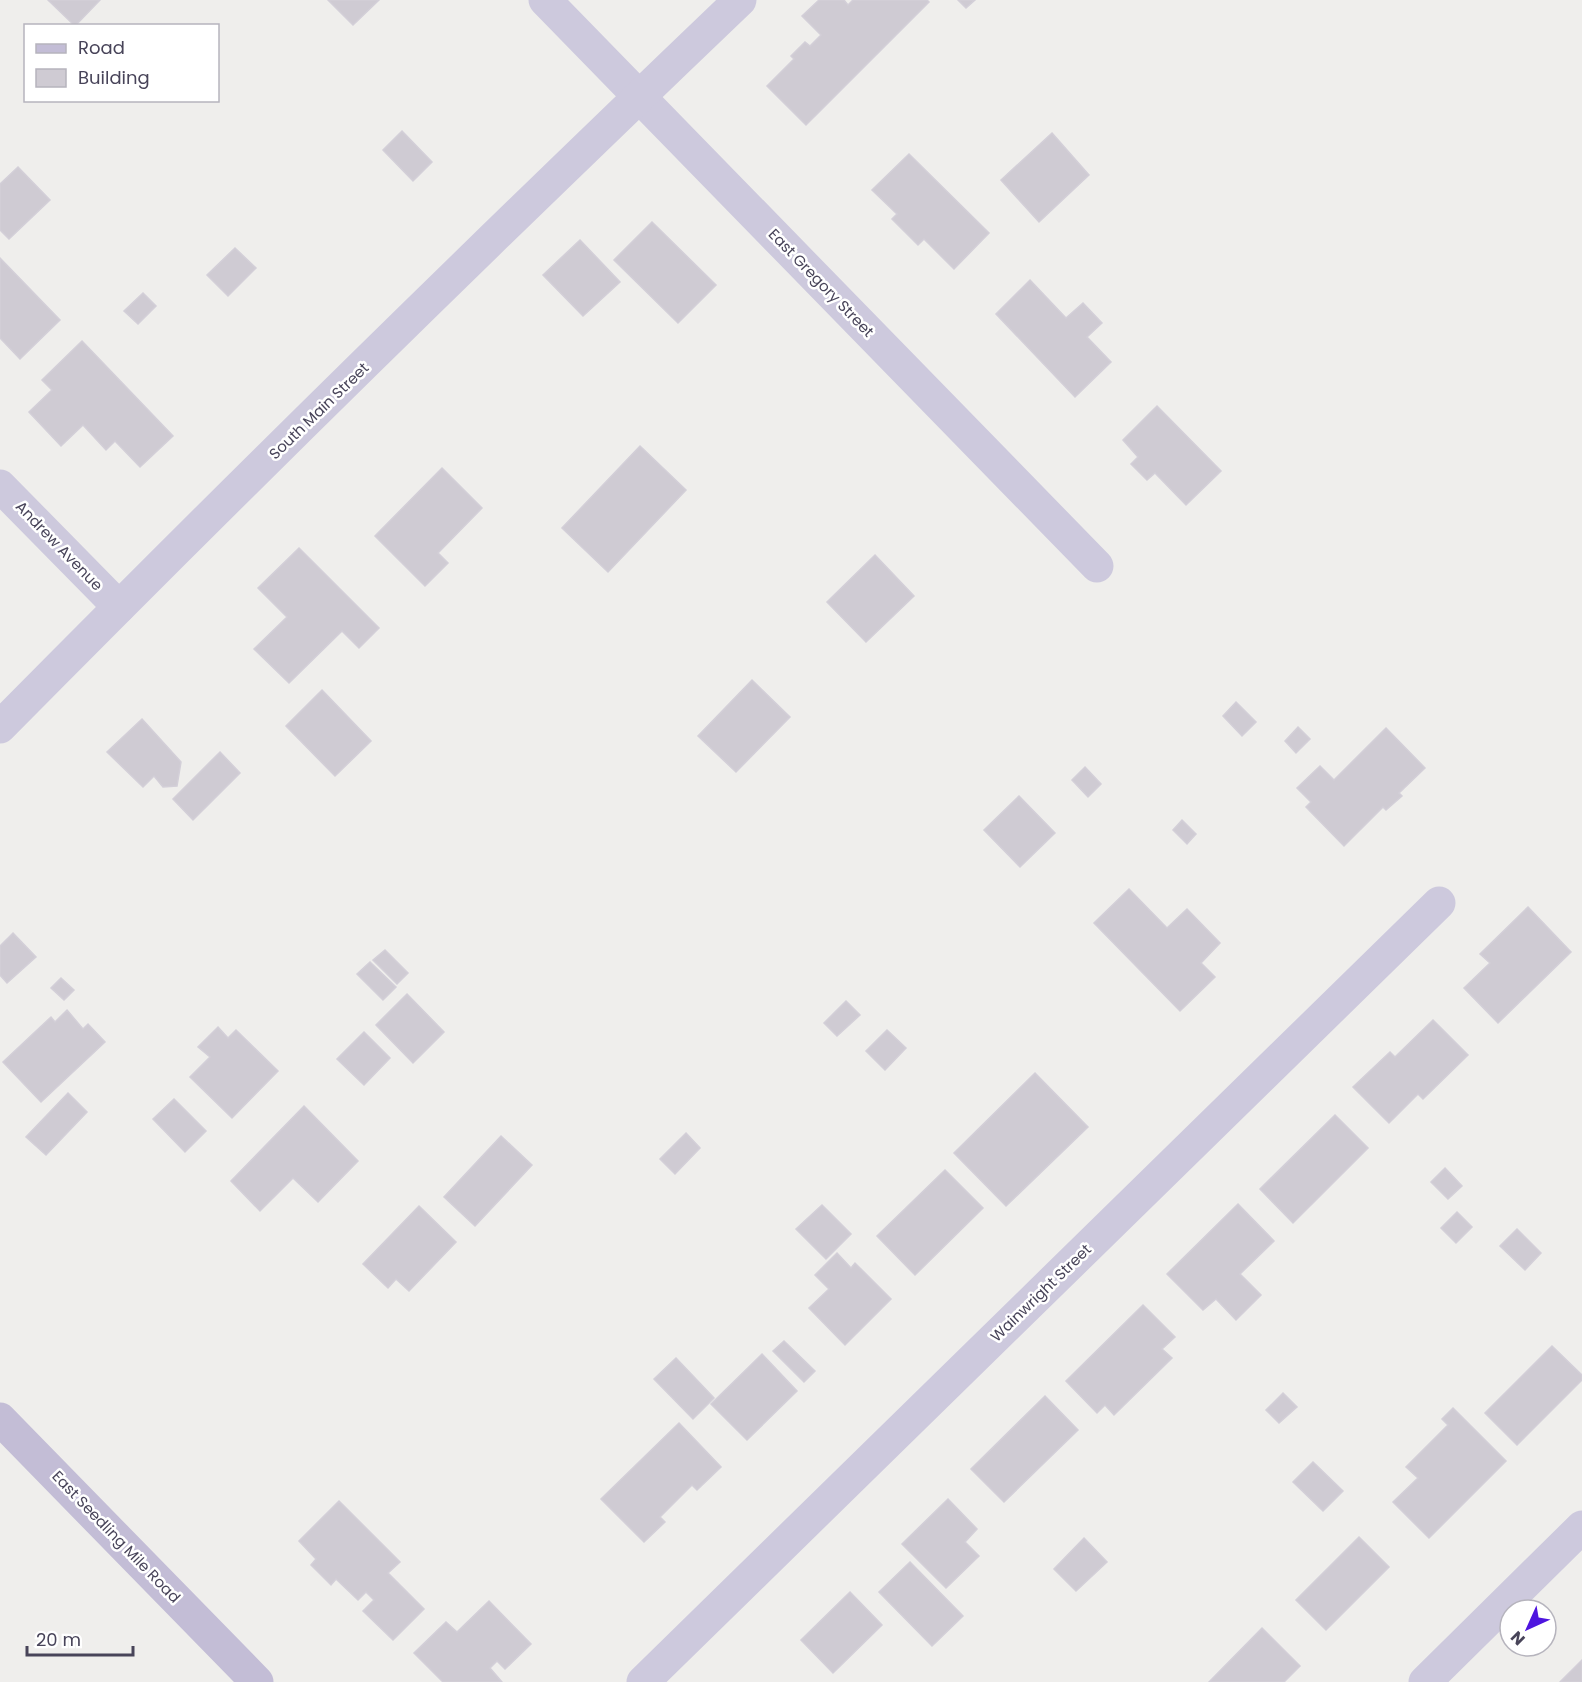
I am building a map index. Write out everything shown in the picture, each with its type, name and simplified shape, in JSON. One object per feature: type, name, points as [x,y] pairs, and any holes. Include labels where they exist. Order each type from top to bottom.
[{"type":"street","name":"East Gregory Street","points":[[545,0],[1097,566]]},
{"type":"street","name":"South Main Street","points":[[0,727],[119,607],[740,0]]},
{"type":"street","name":"Andrew Avenue","points":[[0,486],[119,607]]},
{"type":"street","name":"Wainwright Street","points":[[643,1682],[1439,903]]},
{"type":"street","name":"East Seedling Mile Road","points":[[0,1419],[257,1682]]},
{"type":"street","points":[[1425,1682],[1582,1527]]},
{"type":"building","points":[[48,0],[100,0],[77,24],[73,24]]},
{"type":"building","points":[[328,0],[379,0],[353,25]]},
{"type":"building","points":[[819,0],[844,0],[848,5],[853,0],[927,0],[929,2],[806,125],[767,86],[794,59],[791,56],[805,42],[810,46],[821,35],[802,16]]},
{"type":"building","points":[[958,0],[975,0],[966,8]]},
{"type":"building","points":[[402,131],[432,162],[413,181],[383,150]]},
{"type":"building","points":[[1052,133],[1089,175],[1039,222],[1001,180]]},
{"type":"building","points":[[909,154],[989,233],[954,269],[924,239],[918,245],[892,219],[897,214],[872,190]]},
{"type":"building","points":[[18,167],[50,200],[9,239],[0,230],[0,184]]},
{"type":"building","points":[[652,222],[716,285],[678,323],[614,260]]},
{"type":"building","points":[[580,240],[620,282],[583,316],[543,275]]},
{"type":"building","points":[[235,248],[256,268],[228,296],[207,275]]},
{"type":"building","points":[[0,258],[60,320],[20,359],[0,338]]},
{"type":"building","points":[[1030,280],[1066,318],[1083,303],[1102,323],[1087,337],[1111,362],[1075,397],[996,314]]},
{"type":"building","points":[[143,293],[156,306],[138,324],[124,311]]},
{"type":"building","points":[[82,341],[173,436],[140,467],[115,441],[106,450],[83,425],[61,446],[29,412],[52,390],[42,380]]},
{"type":"building","points":[[1157,406],[1221,471],[1186,505],[1155,473],[1147,480],[1131,464],[1138,457],[1123,440]]},
{"type":"building","points":[[640,446],[686,490],[608,572],[562,528]]},
{"type":"building","points":[[442,468],[482,508],[438,553],[448,563],[425,586],[375,536]]},
{"type":"building","points":[[299,548],[379,628],[359,648],[342,631],[289,683],[254,649],[287,617],[258,588]]},
{"type":"building","points":[[875,555],[914,596],[866,642],[827,602]]},
{"type":"building","points":[[752,680],[790,717],[736,772],[698,736]]},
{"type":"building","points":[[322,690],[371,741],[335,776],[286,726]]},
{"type":"building","points":[[1236,702],[1256,722],[1242,736],[1223,716]]},
{"type":"building","points":[[142,719],[181,762],[177,786],[163,787],[154,776],[143,787],[107,752]]},
{"type":"building","points":[[1298,727],[1310,739],[1296,753],[1285,741]]},
{"type":"building","points":[[1386,728],[1425,768],[1399,793],[1402,796],[1386,810],[1383,807],[1344,846],[1306,807],[1311,802],[1297,788],[1320,766],[1334,780]]},
{"type":"building","points":[[220,752],[240,773],[193,820],[173,799]]},
{"type":"building","points":[[1085,767],[1101,784],[1088,797],[1072,780]]},
{"type":"building","points":[[1019,796],[1055,833],[1020,867],[984,830]]},
{"type":"building","points":[[1182,820],[1196,834],[1187,844],[1173,830]]},
{"type":"building","points":[[1129,889],[1167,928],[1187,909],[1220,943],[1201,963],[1215,977],[1180,1011],[1094,923]]},
{"type":"building","points":[[1528,907],[1571,952],[1498,1023],[1464,988],[1490,963],[1480,954]]},
{"type":"building","points":[[13,933],[36,957],[7,983],[0,975],[0,946]]},
{"type":"building","points":[[385,950],[408,973],[397,984],[373,960]]},
{"type":"building","points":[[370,962],[396,987],[383,1000],[357,974]]},
{"type":"building","points":[[61,978],[74,990],[64,1000],[51,988]]},
{"type":"building","points":[[407,994],[444,1032],[413,1063],[376,1025]]},
{"type":"building","points":[[846,1001],[860,1015],[837,1036],[824,1023]]},
{"type":"building","points":[[67,1010],[83,1029],[88,1024],[105,1042],[41,1102],[3,1062],[51,1017],[55,1022]]},
{"type":"building","points":[[1433,1020],[1468,1055],[1423,1099],[1418,1094],[1389,1123],[1353,1087],[1390,1052],[1395,1057]]},
{"type":"building","points":[[218,1027],[228,1038],[236,1030],[278,1071],[232,1118],[190,1077],[210,1057],[198,1047]]},
{"type":"building","points":[[887,1030],[906,1048],[885,1070],[866,1051]]},
{"type":"building","points":[[364,1032],[390,1058],[364,1085],[337,1059]]},
{"type":"building","points":[[1035,1073],[1088,1127],[1006,1206],[954,1153]]},
{"type":"building","points":[[68,1093],[87,1112],[46,1155],[26,1137]]},
{"type":"building","points":[[174,1099],[206,1131],[185,1152],[153,1119]]},
{"type":"building","points":[[304,1106],[358,1161],[318,1202],[293,1178],[260,1211],[231,1181]]},
{"type":"building","points":[[1335,1115],[1368,1148],[1293,1223],[1260,1189]]},
{"type":"building","points":[[686,1133],[700,1148],[675,1174],[660,1159]]},
{"type":"building","points":[[501,1136],[532,1165],[475,1226],[444,1197]]},
{"type":"building","points":[[1445,1168],[1462,1186],[1448,1199],[1431,1182]]},
{"type":"building","points":[[945,1170],[983,1208],[915,1275],[877,1236]]},
{"type":"building","points":[[1238,1204],[1274,1241],[1240,1274],[1261,1295],[1236,1320],[1216,1299],[1203,1310],[1167,1274]]},
{"type":"building","points":[[822,1205],[851,1234],[826,1259],[796,1229]]},
{"type":"building","points":[[419,1206],[456,1242],[409,1291],[396,1279],[388,1288],[363,1264]]},
{"type":"building","points":[[1457,1212],[1472,1227],[1456,1243],[1441,1228]]},
{"type":"building","points":[[1517,1229],[1541,1253],[1525,1270],[1500,1246]]},
{"type":"building","points":[[837,1253],[851,1268],[855,1263],[891,1299],[845,1345],[809,1308],[829,1289],[815,1275]]},
{"type":"building","points":[[1143,1305],[1175,1337],[1162,1349],[1172,1358],[1114,1415],[1105,1405],[1097,1413],[1066,1381]]},
{"type":"building","points":[[784,1341],[815,1371],[804,1382],[773,1351]]},
{"type":"building","points":[[1552,1346],[1582,1375],[1582,1380],[1517,1445],[1485,1413]]},
{"type":"building","points":[[762,1354],[797,1391],[747,1440],[711,1404]]},
{"type":"building","points":[[676,1358],[714,1398],[693,1419],[654,1379]]},
{"type":"building","points":[[1283,1393],[1297,1407],[1279,1423],[1266,1410]]},
{"type":"building","points":[[1045,1396],[1078,1430],[1004,1502],[971,1469]]},
{"type":"building","points":[[1453,1408],[1506,1461],[1429,1538],[1393,1502],[1418,1478],[1406,1467],[1448,1425],[1442,1419]]},
{"type":"building","points":[[679,1423],[721,1467],[697,1490],[692,1485],[660,1517],[665,1522],[644,1542],[601,1499]]},
{"type":"building","points":[[1313,1462],[1343,1491],[1323,1511],[1293,1482]]},
{"type":"building","points":[[948,1499],[977,1529],[965,1542],[979,1556],[946,1588],[902,1544]]},
{"type":"building","points":[[339,1501],[400,1562],[388,1573],[424,1609],[393,1640],[363,1611],[374,1600],[366,1592],[358,1600],[336,1579],[331,1585],[311,1565],[316,1559],[299,1541]]},
{"type":"building","points":[[1359,1537],[1389,1567],[1326,1630],[1296,1600]]},
{"type":"building","points":[[1084,1538],[1107,1562],[1076,1591],[1054,1569]]},
{"type":"building","points":[[910,1562],[963,1616],[932,1646],[879,1592]]},
{"type":"building","points":[[850,1592],[882,1625],[833,1673],[801,1640]]},
{"type":"building","points":[[489,1601],[531,1644],[505,1669],[497,1661],[490,1668],[502,1682],[443,1682],[414,1653],[446,1622],[457,1632]]},
{"type":"building","points":[[1262,1628],[1300,1666],[1284,1682],[1209,1682]]},
{"type":"building","points":[[1582,1660],[1582,1682],[1560,1682]]}]
